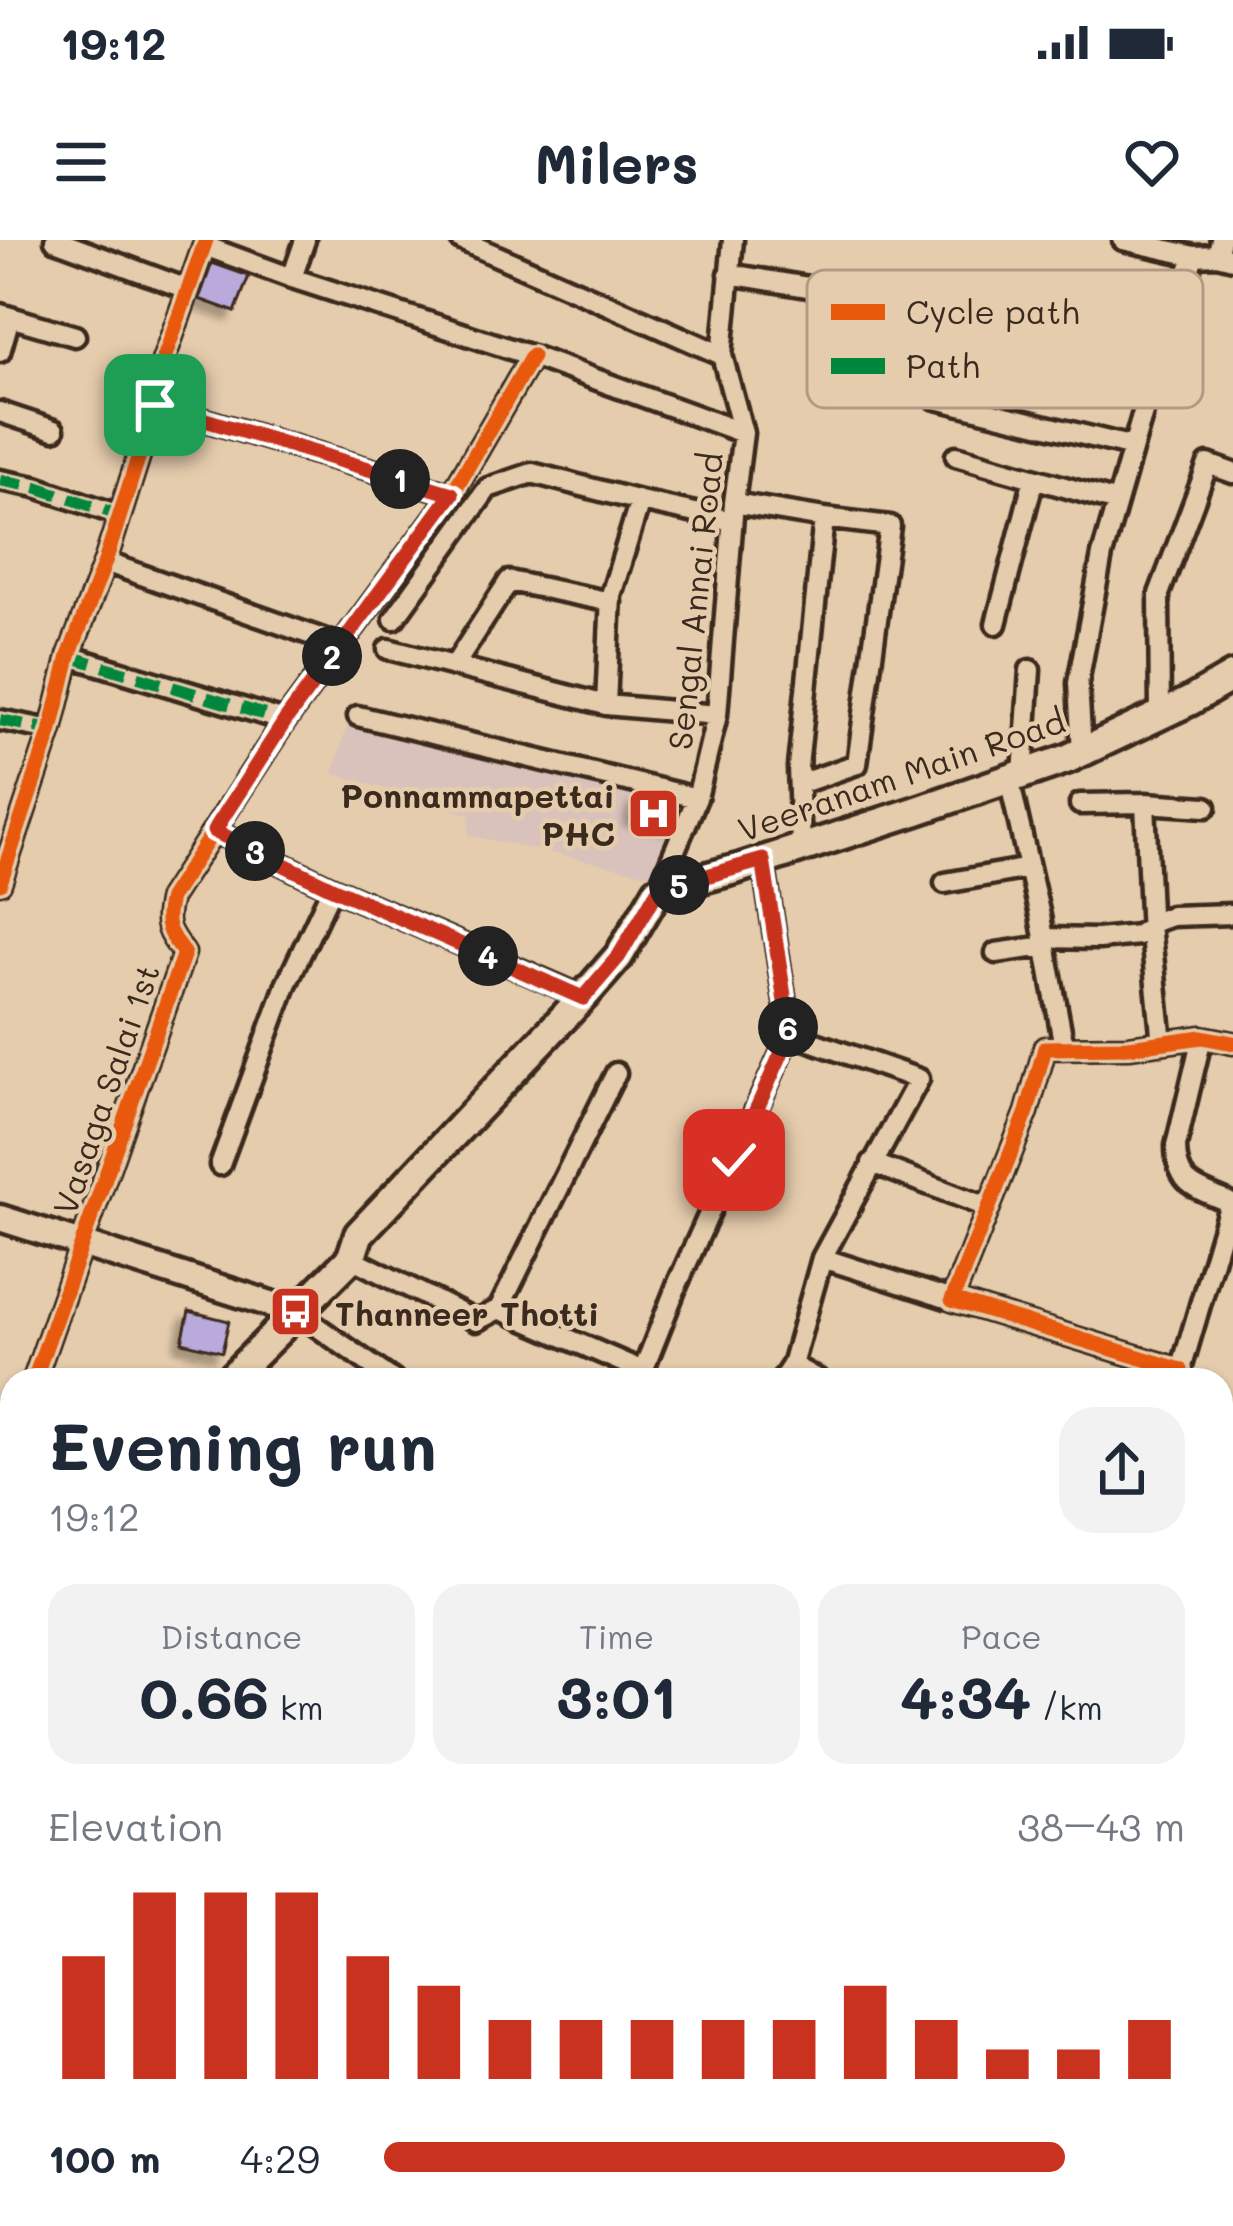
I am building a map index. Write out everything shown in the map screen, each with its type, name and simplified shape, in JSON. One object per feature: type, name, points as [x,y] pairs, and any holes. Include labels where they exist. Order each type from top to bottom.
[{"type":"main road","name":"Veeranam Main Road","points":[[658,890],[801,848],[1082,752],[1231,679]]},
{"type":"main road","points":[[241,1368],[351,1258],[359,1234],[583,998],[619,956],[658,890]]},
{"type":"street","points":[[55,240],[96,247],[187,290]]},
{"type":"street","points":[[292,278],[304,240]]},
{"type":"street","name":"Sengal Annai Road","points":[[658,890],[697,798],[717,715],[743,433],[722,356],[733,240]]},
{"type":"street","points":[[1123,240],[1194,256],[1224,251]]},
{"type":"street","points":[[471,242],[722,356]]},
{"type":"street","points":[[0,883],[51,730],[69,656],[155,405],[162,364],[205,243],[292,278],[532,356],[743,433]]},
{"type":"street","points":[[1190,270],[1194,256]]},
{"type":"street","points":[[729,274],[807,287]]},
{"type":"street","points":[[0,352],[5,316],[75,336]]},
{"type":"street","points":[[532,356],[452,494],[285,721],[214,831],[583,998]]},
{"type":"street","points":[[155,405],[452,494]]},
{"type":"street","points":[[973,408],[1133,447]]},
{"type":"street","points":[[1082,752],[1078,683],[1102,554],[1145,408]]},
{"type":"street","points":[[0,412],[53,430]]},
{"type":"street","points":[[956,456],[1118,502]]},
{"type":"street","points":[[1160,716],[1159,594],[1208,464],[1233,473]]},
{"type":"street","points":[[394,619],[488,488],[532,473],[640,501],[890,526],[857,764],[799,784]]},
{"type":"street","points":[[996,624],[1034,478]]},
{"type":"street","points":[[0,480],[119,515]]},
{"type":"street","points":[[606,705],[611,602],[640,501]]},
{"type":"street","points":[[801,848],[798,767],[824,518]]},
{"type":"street","points":[[105,562],[340,645]]},
{"type":"street","points":[[454,666],[509,580],[611,602]]},
{"type":"street","points":[[388,649],[606,705],[717,715]]},
{"type":"street","points":[[69,656],[285,721]]},
{"type":"street","points":[[1030,670],[1016,776],[1064,1047]]},
{"type":"street","points":[[358,716],[697,798]]},
{"type":"street","points":[[0,720],[51,730]]},
{"type":"street","points":[[1144,803],[1162,1042]]},
{"type":"street","points":[[1080,804],[1206,807]]},
{"type":"street","name":"Vasaga Salai 1st","points":[[38,1368],[184,953],[167,931],[170,898],[214,831]]},
{"type":"street","points":[[644,1368],[790,1034],[763,860]]},
{"type":"street","points":[[945,883],[1029,868]]},
{"type":"street","points":[[220,1165],[286,985],[332,888]]},
{"type":"street","points":[[996,953],[1045,942],[1138,934],[1172,916],[1233,914]]},
{"type":"street","points":[[788,1368],[822,1258],[919,1079],[790,1034]]},
{"type":"street","points":[[1181,1368],[1231,1203],[1185,1180],[1176,1160],[1202,1037]]},
{"type":"street","points":[[952,1300],[1027,1112],[1046,1048],[1129,1047],[1202,1037],[1233,1042]]},
{"type":"street","points":[[351,1258],[476,1321],[500,1309],[616,1072]]},
{"type":"street","points":[[872,1163],[987,1207]]},
{"type":"street","points":[[0,1218],[296,1312],[376,1368]]},
{"type":"street","points":[[822,1258],[1158,1368]]},
{"type":"street","points":[[500,1309],[636,1368]]},
{"type":"shaded area","points":[[348,723],[439,749],[572,775],[633,795],[626,817],[673,829],[658,876],[468,835],[470,815],[333,773]]},
{"type":"building","points":[[212,263],[249,276],[235,312],[199,299]]},
{"type":"building","points":[[636,797],[678,807],[671,825],[631,817]]},
{"type":"building","points":[[189,1311],[229,1321],[222,1352],[182,1342]]},
{"type":"marked path","points":[[0,480],[119,515]]},
{"type":"marked path","points":[[69,656],[285,721]]},
{"type":"marked path","points":[[0,720],[51,730]]},
{"type":"cycle path","points":[[0,883],[51,730],[69,656],[155,405],[162,364],[206,240]]},
{"type":"cycle path","points":[[38,1368],[184,953],[168,927],[170,898],[285,721],[452,494],[532,356]]},
{"type":"cycle path","points":[[1174,1368],[952,1300],[1027,1112],[1045,1048],[1129,1047],[1202,1037],[1233,1043]]},
{"type":"place","name":"Ponnammapettai PHC","points":[[654,813]]},
{"type":"place","name":"Thanneer Thotti","points":[[296,1312]]},
{"type":"route","points":[[155,405],[452,494],[285,721],[214,831],[583,998],[619,956],[658,890],[763,860],[790,1034],[734,1160]]}]
